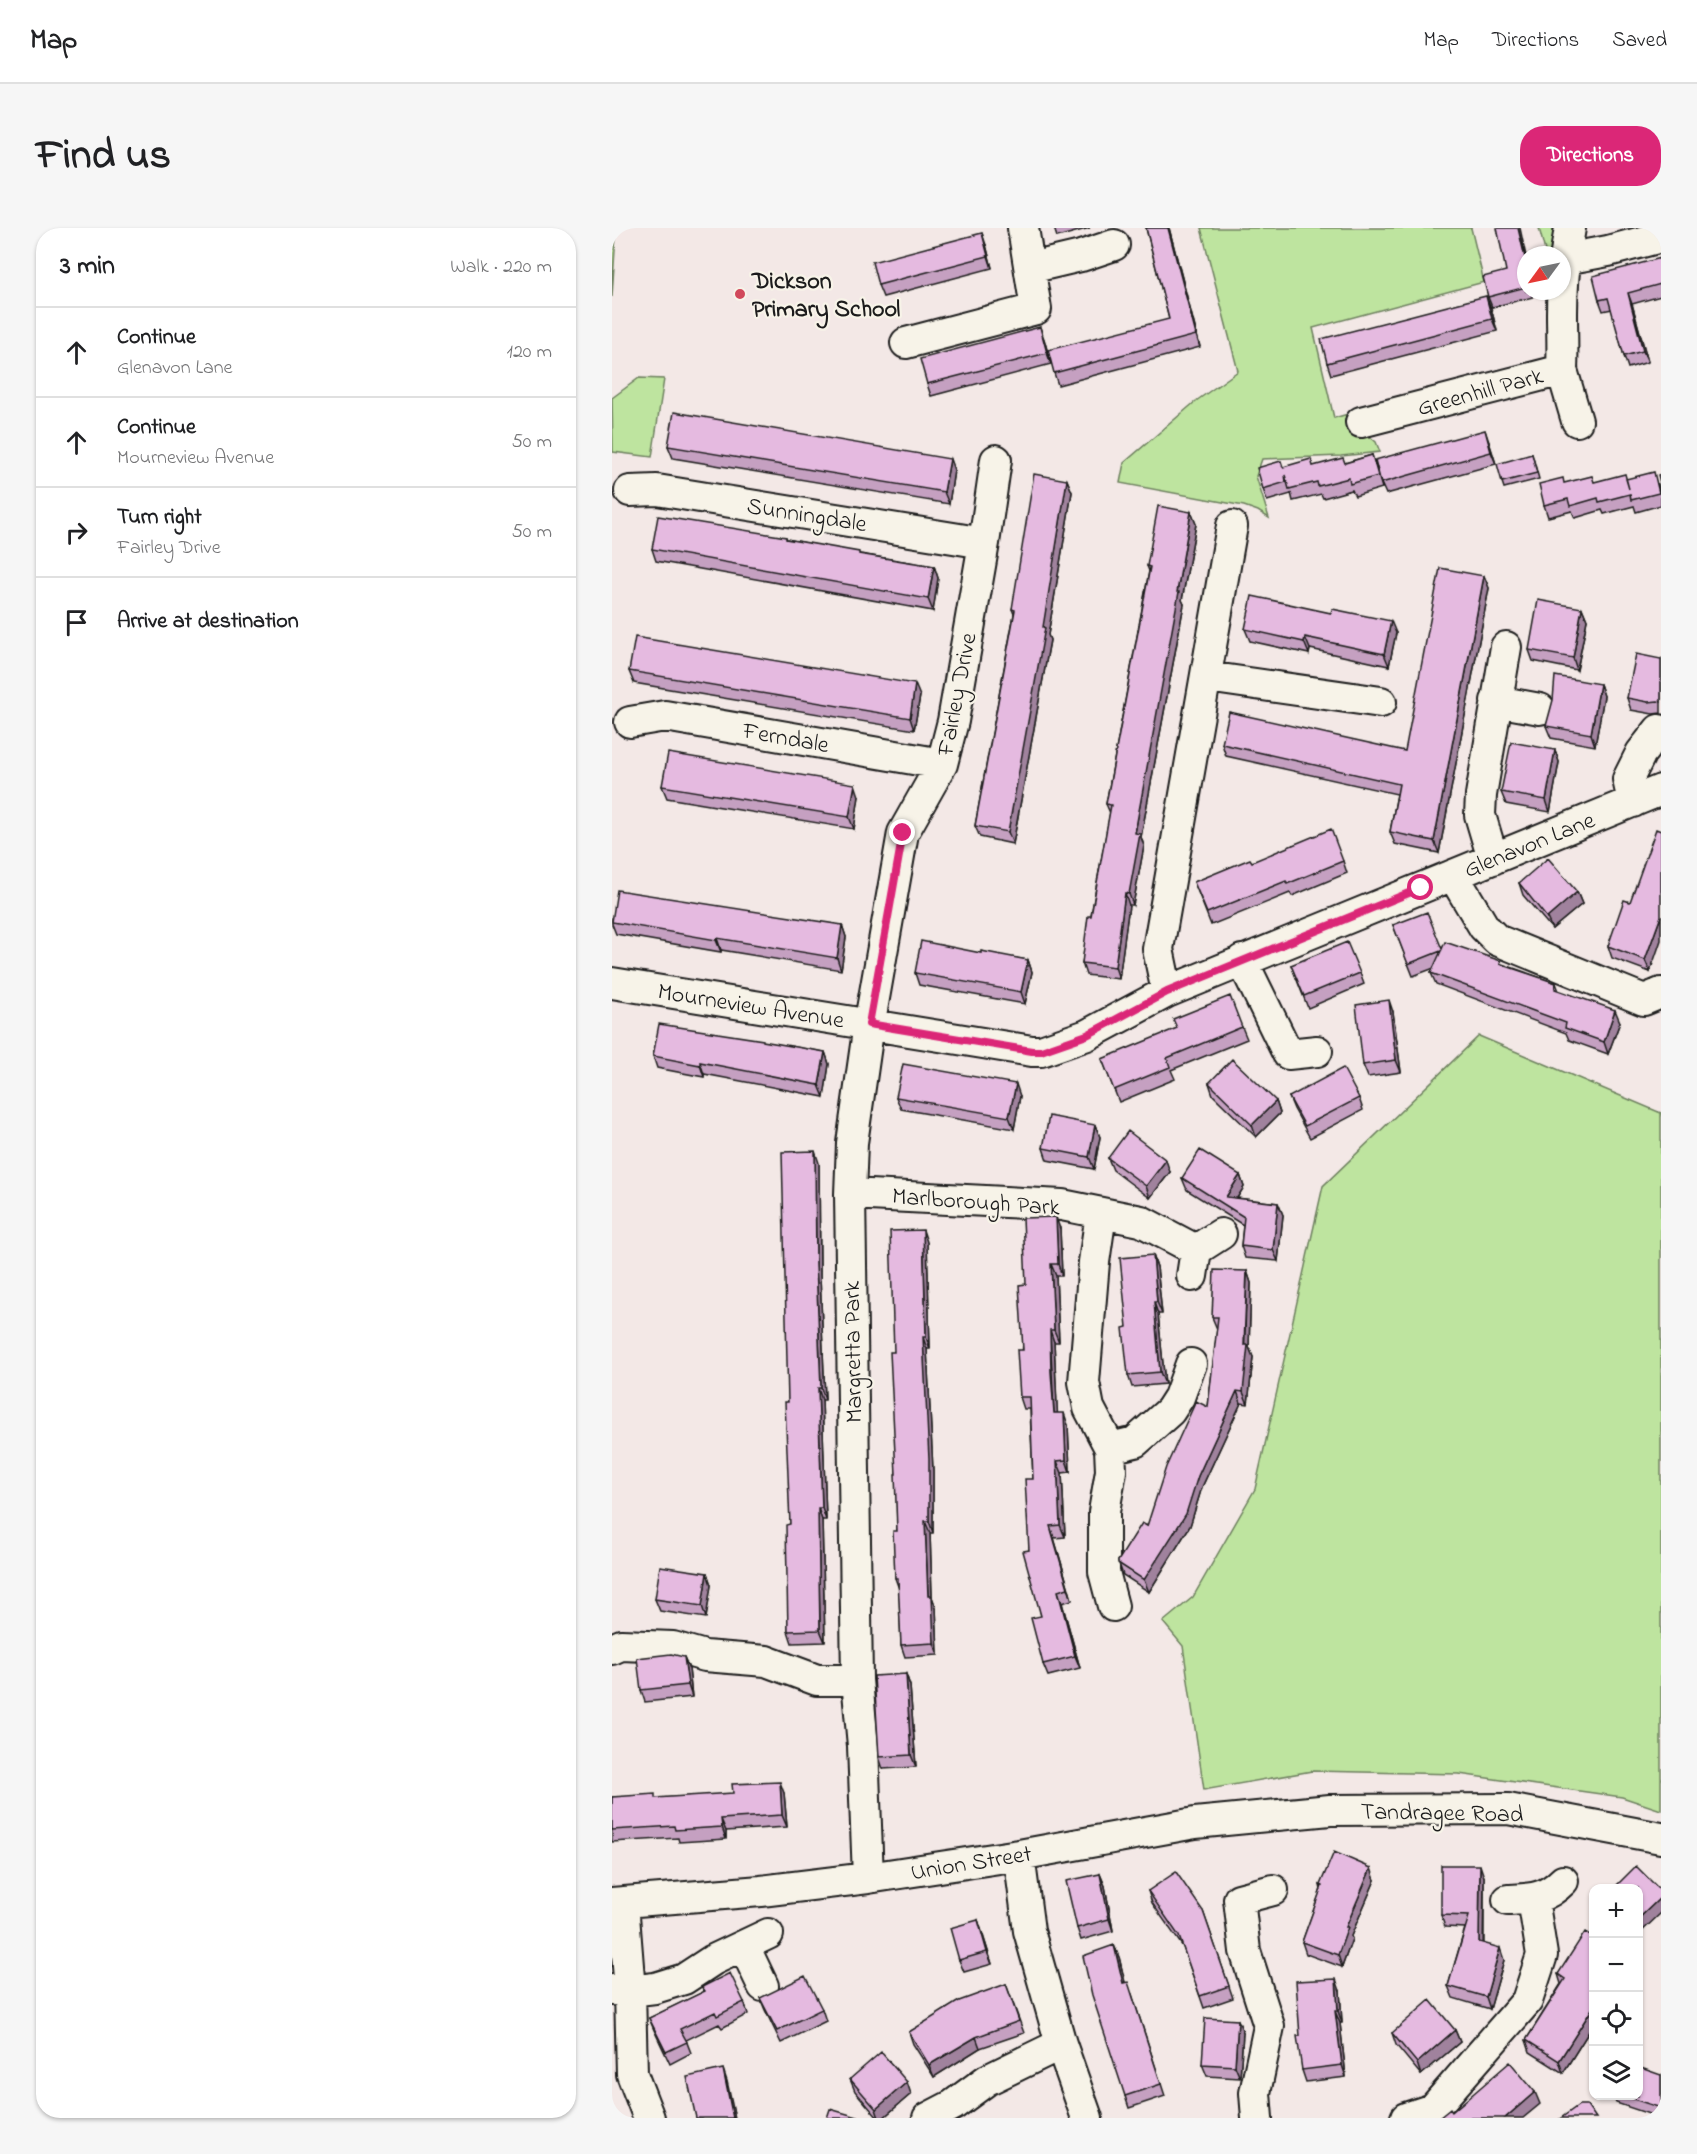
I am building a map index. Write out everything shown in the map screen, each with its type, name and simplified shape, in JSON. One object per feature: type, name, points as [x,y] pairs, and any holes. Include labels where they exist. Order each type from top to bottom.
[{"type":"street","points":[[906,343],[1036,309],[1023,228]]},
{"type":"street","name":"Greenhill Park","points":[[1567,246],[1570,228]]},
{"type":"street","points":[[1571,258],[1661,237]]},
{"type":"street","points":[[1030,268],[1081,256],[1114,245]]},
{"type":"street","name":"Greenhill Park","points":[[1360,422],[1562,370],[1563,300]]},
{"type":"street","points":[[1562,370],[1577,421]]},
{"type":"street","name":"Fairley Drive","points":[[869,1024],[903,833],[942,764],[953,721],[996,460]]},
{"type":"street","name":"Sunningdale","points":[[630,491],[657,490],[984,543]]},
{"type":"street","points":[[1167,992],[1158,949],[1232,526]]},
{"type":"street","points":[[1493,859],[1480,815],[1481,795],[1506,647]]},
{"type":"street","points":[[1207,677],[1381,702]]},
{"type":"street","points":[[1496,701],[1540,709]]},
{"type":"street","name":"Ferndale","points":[[630,722],[665,716],[942,764]]},
{"type":"street","points":[[1633,802],[1628,778],[1641,753],[1659,730]]},
{"type":"street","name":"Glenavon Lane","points":[[1032,1051],[1041,1051],[1087,1035],[1167,992],[1661,790]]},
{"type":"street","points":[[1453,875],[1484,927],[1497,940],[1644,1000],[1661,993]]},
{"type":"street","points":[[1242,960],[1288,1054],[1317,1051]]},
{"type":"street","name":"Mourneview Avenue","points":[[612,983],[1032,1051]]},
{"type":"street","name":"Margretta Park","points":[[868,1878],[857,1680],[850,1194],[852,1143],[869,1024]]},
{"type":"street","name":"Marlborough Park","points":[[850,1194],[1062,1205],[1141,1221],[1203,1253]]},
{"type":"street","points":[[1101,1214],[1094,1262],[1084,1382],[1089,1408],[1110,1448],[1111,1471],[1104,1512],[1104,1572],[1113,1606]]},
{"type":"street","points":[[1110,1448],[1135,1442],[1170,1411],[1179,1397],[1191,1364]]},
{"type":"street","points":[[612,1649],[621,1645],[672,1647],[705,1656],[766,1661],[817,1680],[857,1680]]},
{"type":"street","name":"Tandragee Road","points":[[1329,1810],[1508,1809],[1661,1838]]},
{"type":"street","name":"Union Street","points":[[618,1903],[761,1891],[868,1878],[1019,1855],[1195,1823],[1329,1810]]},
{"type":"street","points":[[1019,1855],[1029,1931],[1061,2044],[1087,2118]]},
{"type":"street","points":[[1406,2118],[1433,2109],[1527,2001],[1542,1954],[1520,1899],[1551,1893],[1563,1881]]},
{"type":"street","points":[[1257,2118],[1255,2093],[1269,2026],[1245,1951],[1239,1899],[1273,1890]]},
{"type":"street","points":[[618,1903],[621,1990],[632,2074],[649,2118]]},
{"type":"street","points":[[621,1990],[655,1988],[684,1979],[713,1960],[756,1940],[763,1986]]},
{"type":"street","points":[[928,2118],[953,2105],[987,2080],[1061,2044]]},
{"type":"green space","points":[[1201,228],[1471,228],[1484,282],[1313,328],[1334,418],[1348,414],[1354,435],[1369,436],[1376,442],[1380,452],[1262,459],[1256,476],[1269,518],[1244,506],[1120,483],[1124,463],[1196,401],[1238,371]]},
{"type":"green space","points":[[1539,228],[1558,228],[1555,246],[1544,246]]},
{"type":"green space","points":[[612,230],[616,234],[612,297]]},
{"type":"green space","points":[[639,378],[664,379],[652,457],[613,452],[612,398]]},
{"type":"green space","points":[[1479,1036],[1661,1113],[1661,1810],[1622,1797],[1459,1774],[1312,1771],[1204,1790],[1183,1646],[1163,1622],[1193,1597],[1255,1489],[1323,1186]]},
{"type":"building","points":[[1146,228],[1168,228],[1196,335],[1054,373],[1048,350],[1169,319]]},
{"type":"building","points":[[1497,228],[1518,228],[1522,246],[1517,246],[1517,289],[1488,297],[1483,277],[1506,271]]},
{"type":"building","points":[[982,233],[988,256],[878,285],[872,262]]},
{"type":"building","points":[[1661,258],[1661,284],[1628,293],[1643,351],[1624,356],[1608,298],[1599,300],[1593,276]]},
{"type":"building","points":[[1486,296],[1492,319],[1327,363],[1321,339]]},
{"type":"building","points":[[1040,327],[1047,353],[927,384],[920,359]]},
{"type":"building","points":[[674,412],[950,459],[944,492],[668,446]]},
{"type":"building","points":[[1485,430],[1491,452],[1381,483],[1375,460]]},
{"type":"building","points":[[1532,454],[1537,473],[1502,482],[1497,464]]},
{"type":"building","points":[[1372,455],[1378,476],[1350,484],[1349,478],[1318,486],[1317,482],[1289,489],[1285,475],[1286,482],[1263,489],[1257,468],[1281,461],[1283,467],[1311,459],[1313,466],[1343,458],[1345,463]]},
{"type":"building","points":[[1654,472],[1659,493],[1631,500],[1630,494],[1599,502],[1598,498],[1570,506],[1568,499],[1544,505],[1539,484],[1563,478],[1564,483],[1592,476],[1594,482],[1625,474],[1626,479]]},
{"type":"building","points":[[1034,474],[1067,480],[1043,627],[1045,628],[1008,832],[975,826],[1015,610],[1012,609]]},
{"type":"building","points":[[1158,506],[1191,512],[1177,592],[1179,592],[1135,833],[1140,834],[1129,894],[1125,893],[1115,967],[1082,963],[1088,916],[1091,916],[1111,805],[1106,804],[1150,567],[1147,566]]},
{"type":"building","points":[[658,516],[786,537],[786,539],[859,552],[859,554],[934,566],[928,599],[652,549]]},
{"type":"building","points":[[1440,568],[1484,576],[1434,841],[1390,832],[1399,784],[1222,744],[1229,712],[1405,751]]},
{"type":"building","points":[[1252,596],[1331,613],[1332,609],[1391,621],[1384,654],[1305,637],[1304,642],[1245,629]]},
{"type":"building","points":[[1538,600],[1582,608],[1573,658],[1529,650]]},
{"type":"building","points":[[635,637],[915,684],[910,718],[629,671]]},
{"type":"building","points":[[1636,654],[1661,659],[1661,702],[1627,698]]},
{"type":"building","points":[[1555,676],[1600,684],[1591,734],[1546,726],[1553,700]]},
{"type":"building","points":[[1511,742],[1555,750],[1546,800],[1501,792]]},
{"type":"building","points":[[668,753],[855,784],[849,817],[662,786]]},
{"type":"building","points":[[1331,829],[1343,861],[1207,913],[1194,882],[1250,859],[1252,862]]},
{"type":"building","points":[[1656,829],[1661,831],[1661,916],[1645,960],[1608,946],[1624,900],[1630,902]]},
{"type":"building","points":[[1548,858],[1577,892],[1547,918],[1519,883]]},
{"type":"building","points":[[617,890],[842,925],[837,958],[612,922]]},
{"type":"building","points":[[1427,912],[1442,949],[1445,942],[1501,961],[1500,964],[1556,983],[1555,989],[1615,1010],[1604,1042],[1565,1028],[1566,1023],[1431,973],[1441,951],[1408,964],[1393,925]]},
{"type":"building","points":[[921,941],[1028,960],[1021,992],[915,973]]},
{"type":"building","points":[[1347,942],[1360,973],[1304,996],[1291,965]]},
{"type":"building","points":[[1230,996],[1242,1027],[1167,1058],[1170,1067],[1114,1090],[1102,1059],[1177,1028],[1173,1019]]},
{"type":"building","points":[[1389,1000],[1396,1060],[1363,1065],[1356,1005]]},
{"type":"building","points":[[659,1024],[825,1052],[819,1085],[700,1062],[700,1065],[653,1056]]},
{"type":"building","points":[[1232,1059],[1276,1101],[1252,1125],[1209,1083]]},
{"type":"building","points":[[903,1064],[1016,1084],[1009,1117],[896,1097]]},
{"type":"building","points":[[1343,1068],[1359,1098],[1305,1126],[1289,1097]]},
{"type":"building","points":[[1049,1116],[1095,1125],[1089,1157],[1043,1148]]},
{"type":"building","points":[[1128,1131],[1166,1160],[1146,1186],[1108,1158]]},
{"type":"building","points":[[1200,1150],[1240,1175],[1226,1197],[1278,1203],[1273,1250],[1241,1246],[1244,1217],[1182,1178]]},
{"type":"building","points":[[815,1151],[816,1264],[821,1388],[818,1388],[822,1508],[818,1508],[820,1630],[788,1631],[786,1525],[790,1524],[785,1402],[788,1402],[782,1152]]},
{"type":"building","points":[[1056,1217],[1058,1264],[1051,1264],[1054,1330],[1050,1330],[1051,1372],[1054,1413],[1064,1413],[1066,1460],[1057,1461],[1060,1525],[1050,1526],[1068,1588],[1058,1591],[1075,1656],[1043,1664],[1031,1618],[1041,1616],[1023,1551],[1029,1550],[1025,1479],[1033,1479],[1030,1397],[1020,1397],[1017,1350],[1023,1350],[1019,1285],[1026,1284],[1023,1218]]},
{"type":"building","points":[[923,1230],[926,1337],[923,1337],[929,1459],[929,1521],[925,1521],[928,1596],[932,1596],[934,1643],[901,1645],[893,1531],[897,1531],[890,1352],[894,1352],[890,1231]]},
{"type":"building","points":[[1153,1255],[1157,1302],[1154,1302],[1160,1372],[1128,1375],[1123,1328],[1127,1327],[1120,1258]]},
{"type":"building","points":[[1214,1270],[1247,1271],[1244,1345],[1248,1345],[1243,1392],[1237,1391],[1198,1476],[1186,1514],[1144,1580],[1118,1561],[1142,1523],[1147,1526],[1166,1467],[1196,1401],[1208,1407],[1218,1317],[1212,1317]]},
{"type":"building","points":[[660,1566],[707,1573],[702,1606],[655,1599]]},
{"type":"building","points":[[671,1654],[684,1657],[688,1685],[641,1690],[637,1658]]},
{"type":"building","points":[[906,1674],[911,1755],[879,1757],[874,1676]]},
{"type":"building","points":[[780,1782],[782,1815],[721,1819],[722,1827],[675,1830],[674,1826],[612,1830],[612,1797],[655,1794],[655,1798],[733,1793],[732,1784]]},
{"type":"building","points":[[1334,1852],[1371,1868],[1346,1927],[1348,1927],[1338,1955],[1302,1942],[1322,1886],[1320,1885]]},
{"type":"building","points":[[1441,1865],[1480,1865],[1479,1942],[1500,1948],[1486,1997],[1448,1986],[1469,1916],[1441,1915]]},
{"type":"building","points":[[1636,1866],[1661,1891],[1661,1897],[1643,1914],[1643,1884],[1618,1884]]},
{"type":"building","points":[[1176,1872],[1203,1911],[1229,1986],[1200,1996],[1179,1936],[1148,1891]]},
{"type":"building","points":[[1100,1874],[1109,1919],[1077,1928],[1066,1881]]},
{"type":"building","points":[[978,1920],[987,1952],[959,1960],[950,1928]]},
{"type":"building","points":[[1585,1932],[1589,1934],[1589,2014],[1559,2061],[1526,2040],[1565,1979],[1558,1974]]},
{"type":"building","points":[[1114,1945],[1123,1983],[1128,1982],[1161,2084],[1125,2096],[1092,1995],[1083,1956]]},
{"type":"building","points":[[730,1973],[744,2002],[717,2016],[715,2012],[680,2029],[687,2042],[666,2052],[649,2018],[705,1991],[702,1987]]},
{"type":"building","points":[[805,1976],[822,2009],[777,2031],[760,1998]]},
{"type":"building","points":[[1336,1979],[1338,2011],[1335,2011],[1342,2065],[1302,2070],[1297,2036],[1300,2036],[1296,1981]]},
{"type":"building","points":[[1006,1984],[1019,2021],[976,2037],[929,2065],[909,2032],[959,2001]]},
{"type":"building","points":[[1430,2000],[1455,2030],[1417,2063],[1392,2033]]},
{"type":"building","points":[[1205,2018],[1238,2020],[1235,2066],[1202,2064]]},
{"type":"building","points":[[881,2052],[907,2082],[876,2109],[850,2079]]},
{"type":"building","points":[[1510,2062],[1535,2092],[1505,2118],[1439,2118],[1450,2109],[1452,2112]]},
{"type":"building","points":[[723,2069],[733,2118],[696,2118],[687,2077]]},
{"type":"building","points":[[1643,2069],[1661,2075],[1661,2108],[1636,2100],[1643,2100]]},
{"type":"building","points":[[1579,2105],[1587,2105],[1596,2118],[1561,2118]]},
{"type":"building","points":[[830,2109],[861,2118],[827,2118]]},
{"type":"place","name":"Dickson Primary School","points":[[740,294]]},
{"type":"route","points":[[903,833],[869,1024],[1032,1051],[1041,1051],[1087,1035],[1167,992],[1421,888]]}]
